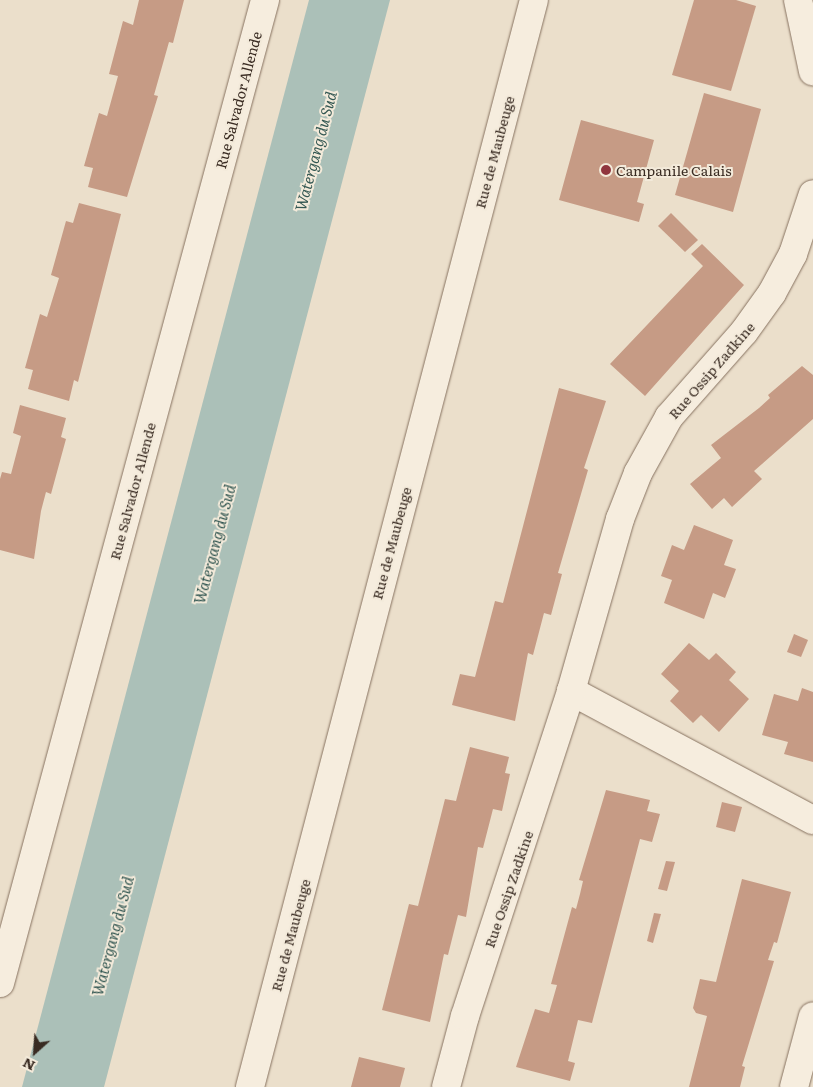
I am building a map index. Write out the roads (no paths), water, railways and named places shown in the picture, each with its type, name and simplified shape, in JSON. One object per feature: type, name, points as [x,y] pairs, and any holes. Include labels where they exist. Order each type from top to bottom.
[{"type":"street","name":"Rue Salvador Allende","points":[[0,983],[265,0]]},
{"type":"street","name":"Rue de Maubeuge","points":[[250,1087],[534,0]]},
{"type":"street","points":[[798,0],[813,72]]},
{"type":"street","name":"Rue Ossip Zadkine","points":[[446,1087],[465,1016],[571,691],[620,519],[638,472],[669,417],[744,332],[772,293],[794,254],[813,194]]},
{"type":"street","points":[[571,691],[813,820]]},
{"type":"street","points":[[794,1087],[813,1016]]},
{"type":"water","name":"Watergang du Sud","points":[[309,0],[390,0],[104,1087],[22,1087]]},
{"type":"place","name":"Campanile Calais","points":[[606,170]]}]
